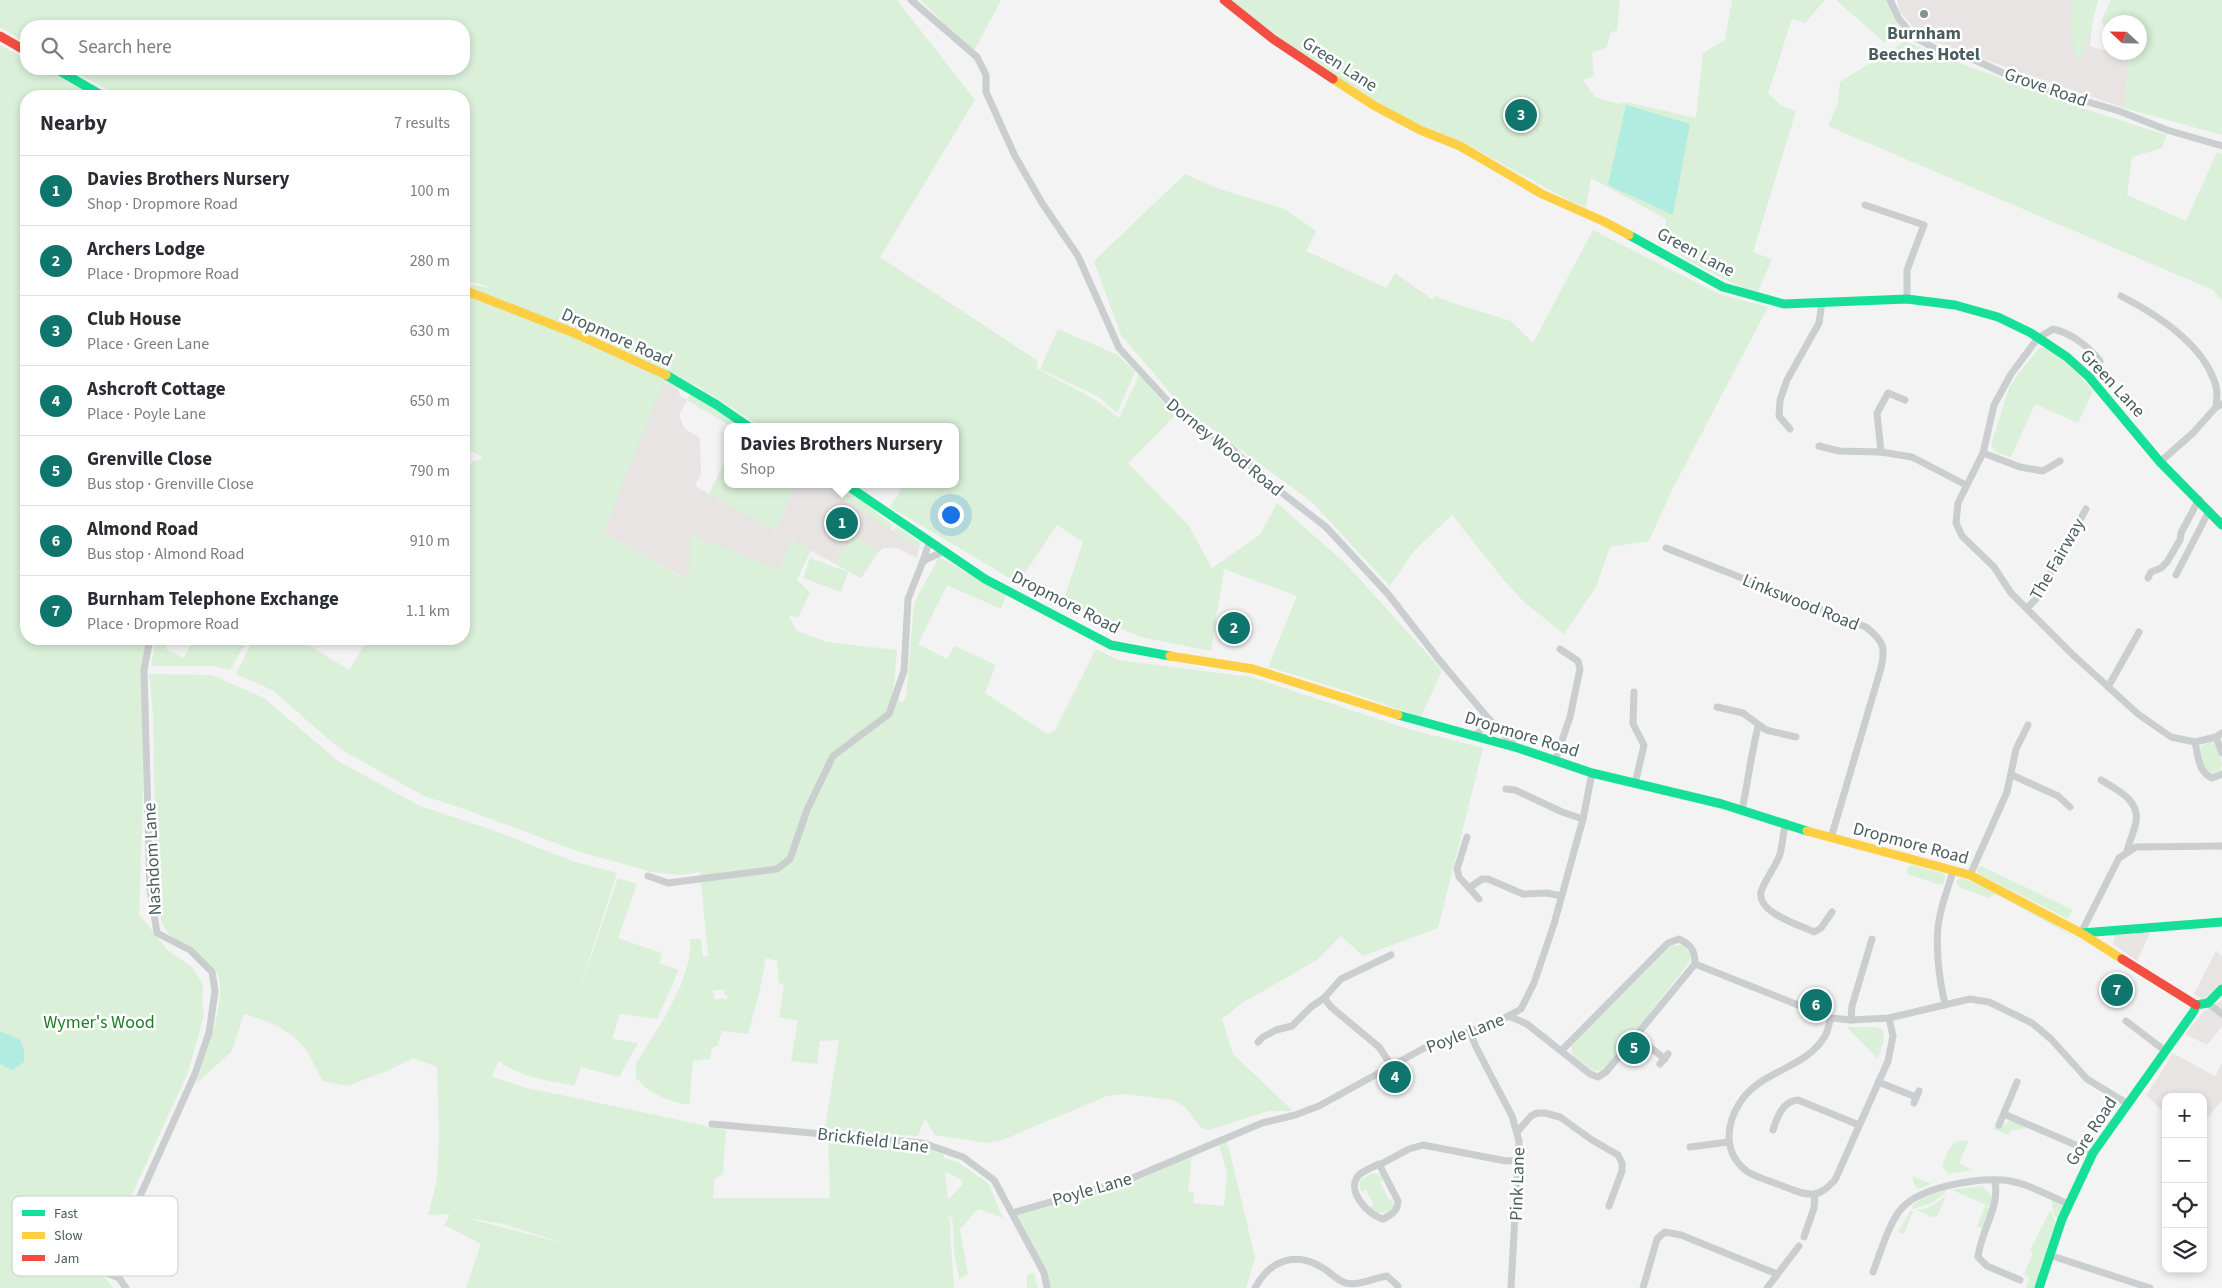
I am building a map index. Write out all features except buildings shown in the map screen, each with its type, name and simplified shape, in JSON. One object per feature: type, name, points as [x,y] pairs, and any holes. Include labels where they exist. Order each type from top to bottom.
[{"type":"street","name":"Dorney Wood Road","points":[[911,0],[977,56],[986,75],[986,92],[1015,156],[1042,202],[1078,256],[1118,348],[1176,410],[1193,425],[1228,445],[1268,482],[1326,528],[1388,594],[1440,661],[1488,718],[1518,748]]},
{"type":"street","name":"Green Lane","points":[[1224,0],[1273,39],[1374,105],[1420,130],[1460,146],[1542,194],[1605,222],[1723,287],[1784,304],[1845,300],[1907,299],[1954,305],[1998,318],[2038,338],[2067,357],[2089,378],[2110,400],[2160,462],[2222,524]]},
{"type":"street","name":"Grove Road","points":[[1890,0],[1899,19],[1914,37],[1936,49],[1977,61],[2028,84],[2119,111],[2166,130],[2222,146]]},
{"type":"street","points":[[0,36],[20,48]]},
{"type":"street","points":[[66,75],[93,90]]},
{"type":"street","points":[[1865,206],[1924,225],[1908,270],[1907,299]]},
{"type":"street","name":"Dropmore Road","points":[[470,292],[593,342],[718,404],[744,423]]},
{"type":"street","points":[[2121,296],[2151,312],[2190,344],[2214,379],[2219,405],[2193,433],[2160,462]]},
{"type":"street","points":[[1790,429],[1779,416],[1780,400],[1787,380],[1819,323],[1822,302]]},
{"type":"street","points":[[2038,338],[2053,329],[2063,331],[2076,338],[2100,361],[2096,371],[2089,378]]},
{"type":"street","name":"The Fairway","points":[[2038,338],[2011,374],[1994,405],[1983,453],[1958,503],[1956,522],[1962,536],[1994,567],[2011,593],[2138,714],[2171,737],[2195,742],[2219,735],[2222,753]]},
{"type":"street","points":[[1881,452],[1877,413],[1888,393],[1905,400]]},
{"type":"street","points":[[1819,446],[1839,451],[1881,452],[1912,457],[1966,485]]},
{"type":"street","points":[[1983,453],[2020,467],[2043,471],[2060,461]]},
{"type":"street","name":"Dropmore Road","points":[[852,488],[942,552],[985,579],[1111,645],[1147,653],[1253,669],[1422,722],[1518,748],[1592,773],[1742,810],[1831,838],[1970,875],[2082,933],[2196,1005]]},
{"type":"street","points":[[2148,578],[2151,572],[2161,568],[2167,562],[2199,500]]},
{"type":"street","name":"The Fairway","points":[[2027,608],[2036,599],[2086,509]]},
{"type":"street","points":[[2176,575],[2209,511]]},
{"type":"street","points":[[648,876],[668,883],[777,869],[790,859],[807,810],[833,756],[889,714],[904,671],[908,600],[924,561],[929,543]]},
{"type":"street","name":"Linkswood Road","points":[[1666,548],[1866,627],[1879,637],[1885,651],[1881,668],[1831,838]]},
{"type":"street","points":[[924,561],[942,552]]},
{"type":"street","points":[[2108,687],[2138,632]]},
{"type":"street","name":"Nashdom Lane","points":[[140,1196],[195,1074],[209,1033],[215,990],[212,972],[190,950],[157,933],[150,889],[144,670],[149,645]]},
{"type":"street","points":[[1555,761],[1570,717],[1580,669],[1578,661],[1560,649]]},
{"type":"street","points":[[1634,692],[1633,724],[1644,745],[1635,784]]},
{"type":"street","points":[[1717,707],[1742,713],[1758,727],[1796,737]]},
{"type":"street","points":[[1476,736],[1488,718]]},
{"type":"street","points":[[1970,875],[2007,792],[2016,749],[2028,725]]},
{"type":"street","points":[[1742,810],[1758,727]]},
{"type":"street","points":[[2195,742],[2205,775],[2212,778],[2222,774]]},
{"type":"street","name":"Poyle Lane","points":[[1012,1213],[1130,1179],[1262,1123],[1295,1115],[1319,1106],[1426,1047],[1470,1032],[1521,1009],[1534,983],[1562,896],[1583,819],[1592,773]]},
{"type":"street","points":[[2012,775],[2058,796],[2070,806]]},
{"type":"street","points":[[2101,780],[2126,794],[2136,812],[2136,821],[2127,852]]},
{"type":"street","points":[[1506,789],[1515,790],[1562,812],[1583,819]]},
{"type":"street","points":[[1786,823],[1782,836],[1780,855],[1761,893],[1762,902],[1770,912],[1814,932],[1821,928],[1832,912]]},
{"type":"street","points":[[1468,837],[1457,869],[1459,877],[1479,899]]},
{"type":"street","points":[[2222,846],[2136,847],[2127,852],[2119,858],[2082,933],[2222,922]]},
{"type":"street","points":[[1945,1004],[1941,986],[1938,931],[1940,915],[1954,871]]},
{"type":"street","points":[[1469,888],[1482,879],[1488,879],[1523,894],[1547,893],[1562,896]]},
{"type":"street","points":[[2098,943],[2100,936],[2104,932]]},
{"type":"street","points":[[1509,1016],[1527,1024],[1561,1051],[1590,1074],[1598,1077],[1606,1072],[1695,964],[1695,952],[1689,944],[1679,939],[1668,943],[1561,1051]]},
{"type":"street","points":[[1852,1020],[1852,1006],[1872,939]]},
{"type":"street","points":[[1258,1042],[1276,1030],[1292,1026],[1341,980],[1391,955]]},
{"type":"street","points":[[1695,964],[1831,1018],[1852,1020],[1889,1018],[1970,999],[1989,1002],[2032,1023],[2051,1040],[2087,1080],[2128,1104]]},
{"type":"street","points":[[2208,1004],[2222,989]]},
{"type":"street","points":[[1324,998],[1331,1007],[1379,1047],[1391,1065]]},
{"type":"street","points":[[2196,1005],[2208,1004],[2222,1014]]},
{"type":"street","name":"Gore Road","points":[[2039,1288],[2068,1204],[2092,1154],[2107,1129],[2128,1104],[2196,1005]]},
{"type":"street","points":[[1521,1009],[1527,1024]]},
{"type":"street","points":[[1831,1018],[1825,1036],[1811,1052],[1796,1063],[1758,1082],[1739,1103],[1732,1122],[1728,1142],[1739,1164],[1748,1172],[1801,1193],[1815,1194],[1825,1190],[1835,1180],[1888,1061],[1893,1036],[1889,1018]]},
{"type":"street","points":[[2127,1032],[2129,1023],[2164,1050]]},
{"type":"street","name":"Pink Lane","points":[[1470,1032],[1518,1131],[1520,1160],[1511,1288]]},
{"type":"street","points":[[1636,1036],[1664,1059]]},
{"type":"street","points":[[1878,1082],[1916,1097]]},
{"type":"street","points":[[1999,1126],[2017,1082]]},
{"type":"street","points":[[1773,1130],[1782,1108],[1794,1100],[1859,1125]]},
{"type":"street","points":[[1518,1131],[1530,1116],[1537,1113],[1545,1113],[1560,1117],[1592,1140],[1618,1155],[1622,1163],[1622,1171],[1609,1206]]},
{"type":"street","points":[[2004,1114],[2092,1154]]},
{"type":"street","name":"Brickfield Lane","points":[[712,1124],[923,1143],[963,1157],[994,1180],[1044,1273],[1047,1288]]},
{"type":"street","points":[[1690,1147],[1728,1142]]},
{"type":"street","points":[[1380,1164],[1398,1201],[1398,1207],[1392,1215],[1383,1219],[1369,1213],[1355,1192],[1355,1183],[1359,1175],[1380,1164],[1409,1149],[1423,1145],[1506,1161],[1520,1160]]},
{"type":"street","points":[[1873,1271],[1900,1209],[1916,1197],[1941,1188],[1984,1180],[2020,1184],[2068,1204]]},
{"type":"street","points":[[1995,1181],[1997,1192],[1994,1210],[1980,1244],[1978,1257],[1987,1266],[2020,1280]]},
{"type":"street","points":[[1804,1237],[1814,1208],[1815,1194]]},
{"type":"street","points":[[1642,1288],[1657,1239],[1665,1232],[1681,1235],[1777,1274]]},
{"type":"street","points":[[1767,1288],[1799,1246]]},
{"type":"street","points":[[2049,1255],[2150,1288]]},
{"type":"street","points":[[1255,1288],[1269,1269],[1284,1260],[1302,1259],[1322,1267],[1343,1282],[1358,1285],[1374,1278],[1387,1276],[1398,1286]]},
{"type":"street","name":"Nashdom Lane","points":[[114,1276],[119,1278],[126,1288]]},
{"type":"shaded area","points":[[1897,0],[2094,0],[2090,46],[2102,50],[2102,60],[2129,60],[2124,108],[1923,38],[1900,12]]},
{"type":"shaded area","points":[[1626,105],[1690,124],[1673,215],[1608,185]]},
{"type":"shaded area","points":[[663,382],[678,389],[681,397],[687,400],[679,415],[685,429],[700,438],[701,474],[695,486],[776,531],[794,488],[826,488],[919,548],[917,558],[897,548],[884,548],[878,552],[861,578],[792,540],[779,570],[691,536],[689,580],[603,533]]},
{"type":"shaded area","points":[[2150,933],[2137,961],[2113,944],[2115,936],[2118,935]]},
{"type":"shaded area","points":[[2216,951],[2222,956],[2222,983],[2203,1000],[2194,994]]},
{"type":"shaded area","points":[[2222,1000],[2222,1026],[2207,1045],[2185,1034],[2204,1011]]},
{"type":"shaded area","points":[[0,1031],[20,1040],[24,1050],[24,1062],[12,1070],[0,1064]]},
{"type":"shaded area","points":[[2172,1053],[2215,1076],[2222,1063],[2222,1100],[2207,1118],[2207,1093],[2162,1093],[2162,1110],[2146,1095]]},
{"type":"green space","points":[[0,0],[897,0],[975,100],[880,257],[1038,361],[1036,368],[1096,400],[1119,418],[1139,375],[1175,416],[1128,463],[1189,526],[1212,568],[1260,535],[1277,503],[1346,564],[1442,670],[1421,717],[1268,667],[1297,596],[1224,569],[1211,651],[1141,637],[1062,605],[1083,542],[1057,525],[1018,583],[890,507],[902,488],[959,488],[959,423],[756,423],[694,384],[678,389],[664,382],[603,533],[688,580],[691,535],[779,570],[792,539],[811,550],[797,580],[810,592],[798,618],[788,615],[797,631],[827,642],[897,650],[893,695],[902,703],[906,697],[914,603],[939,557],[1006,595],[1001,609],[947,585],[918,644],[947,659],[954,646],[996,665],[985,693],[1047,734],[1055,730],[1096,649],[1118,660],[1251,677],[1408,729],[1483,748],[1438,928],[1363,956],[1341,936],[1317,960],[1242,1003],[1222,1019],[1233,1054],[1293,1111],[1269,1111],[1209,1130],[1200,1127],[1186,1108],[1173,1100],[1127,1094],[1107,1096],[1005,1139],[987,1143],[935,1135],[925,1119],[918,1136],[864,1133],[825,1128],[839,1040],[820,1041],[817,1064],[791,1061],[798,1021],[779,1017],[784,984],[779,983],[777,961],[766,958],[748,1034],[722,1031],[717,1046],[712,1048],[710,1059],[693,1061],[689,1105],[653,1093],[636,1078],[636,1064],[680,988],[686,971],[690,939],[701,939],[703,957],[708,956],[700,872],[683,875],[652,872],[577,851],[424,796],[340,749],[272,690],[236,674],[250,645],[309,645],[349,670],[364,645],[470,645],[470,466],[472,462],[483,458],[470,450],[470,285],[494,288],[470,282],[470,90],[108,90],[81,75],[470,75],[470,20],[20,20],[20,39],[0,27]],"holes":[[[713,990],[724,990],[724,995],[727,995],[727,1000],[723,998],[715,1000]]]},
{"type":"green space","points":[[921,0],[1001,0],[973,53]]},
{"type":"green space","points":[[1229,0],[1620,0],[1617,30],[1610,33],[1607,47],[1592,53],[1594,76],[1583,80],[1595,97],[1618,104],[1626,102],[1696,118],[1703,53],[1725,40],[1732,0],[1825,0],[1805,23],[1792,19],[1768,93],[1782,106],[1796,111],[1753,252],[1772,259],[1758,292],[1739,286],[1686,260],[1665,239],[1666,219],[1591,178],[1586,207],[1570,201],[1466,144],[1407,119],[1382,106],[1328,73]]},
{"type":"green space","points":[[1836,0],[1886,0],[1901,30],[1885,43]]},
{"type":"green space","points":[[2070,0],[2098,0],[2088,41],[2078,63],[2069,32],[2073,2]]},
{"type":"green space","points":[[2111,0],[2222,0],[2222,135],[2124,108],[2129,60],[2147,60],[2147,15],[2104,15]]},
{"type":"green space","points":[[1905,41],[2035,91],[2167,135],[2162,148],[2132,157],[2127,195],[2186,221],[2217,152],[2222,154],[2222,301],[2213,290],[1828,126],[1838,103],[1840,82]]},
{"type":"green space","name":"Wymer's Wood","points":[[0,45],[20,56],[20,75],[55,75],[83,90],[20,90],[20,645],[147,645],[142,669],[143,791],[139,914],[167,950],[192,967],[203,984],[202,1004],[204,1015],[188,1072],[131,1196],[12,1196],[12,1276],[104,1276],[113,1288],[0,1288]]},
{"type":"green space","points":[[1185,174],[1219,189],[1285,209],[1316,231],[1306,251],[1386,288],[1395,273],[1433,300],[1435,296],[1511,321],[1533,343],[1593,230],[1719,294],[1768,307],[1672,490],[1649,541],[1610,547],[1596,587],[1564,634],[1525,603],[1503,579],[1452,515],[1414,551],[1390,586],[1312,502],[1207,425],[1189,415],[1121,335],[1094,261]]},
{"type":"green space","points":[[1058,329],[1118,355],[1135,372],[1117,413],[1099,397],[1040,369]]},
{"type":"green space","points":[[2040,347],[2048,349],[2063,358],[2093,391],[2078,423],[2035,404],[2011,457],[1997,453],[1991,445],[2009,388]]},
{"type":"green space","points":[[693,393],[738,423],[725,423],[687,400]]},
{"type":"green space","points":[[724,463],[724,488],[794,488],[776,531],[709,494]]},
{"type":"green space","points":[[826,488],[844,488],[871,505],[875,511],[892,525],[890,530]]},
{"type":"green space","points":[[897,527],[921,543],[919,548],[892,531]]},
{"type":"green space","points":[[853,536],[878,552],[861,578],[834,563]]},
{"type":"green space","points":[[810,558],[848,572],[841,592],[803,578]]},
{"type":"green space","points":[[155,645],[166,645],[166,649],[184,658],[190,645],[245,645],[230,670],[213,666],[151,666]]},
{"type":"green space","points":[[149,674],[212,675],[264,698],[338,761],[420,806],[498,832],[575,862],[617,873],[575,1003],[618,878],[637,884],[618,938],[662,953],[659,963],[679,970],[657,1019],[620,1014],[612,1039],[638,1043],[619,1077],[581,1067],[574,1086],[525,1075],[499,1061],[493,1077],[523,1087],[726,1130],[723,1174],[714,1180],[713,1198],[830,1198],[828,1138],[923,1147],[944,1155],[944,1160],[945,1158],[959,1163],[988,1183],[1003,1218],[978,1209],[960,1229],[968,1274],[959,1279],[954,1253],[953,1223],[949,1212],[954,1288],[466,1288],[481,1244],[444,1225],[450,1214],[428,1215],[437,1180],[439,1131],[437,1067],[413,1058],[387,1071],[347,1086],[323,1081],[305,1049],[293,1036],[270,1023],[244,1014],[232,1051],[196,1084],[214,1029],[220,999],[220,986],[218,975],[215,971],[170,935],[163,926],[160,915],[156,888],[153,715]],"holes":[[[945,1171],[960,1179],[963,1184],[948,1200]],[[463,1217],[503,1224],[566,1244]]]},
{"type":"green space","points":[[2211,742],[2217,746],[2222,765],[2219,771],[2212,773],[2205,770],[2200,752],[2201,746]]},
{"type":"green space","points":[[1912,865],[1945,874],[1944,884],[1941,885],[1909,875],[1908,867]]},
{"type":"green space","points":[[1981,866],[2073,910],[2068,919],[1979,874],[1977,869]]},
{"type":"green space","points":[[1963,878],[2017,902],[2088,945],[1996,894],[1988,898],[1959,887],[1956,883],[1958,879]]},
{"type":"green space","points":[[1682,945],[1690,953],[1690,961],[1605,1070],[1594,1071],[1573,1056],[1571,1045],[1671,946]]},
{"type":"green space","points":[[1847,1027],[1877,1027],[1883,1031],[1884,1040],[1878,1059]]},
{"type":"green space","points":[[2010,1120],[2027,1128],[2011,1131],[2009,1135],[1993,1129],[1995,1124],[2003,1126]]},
{"type":"green space","points":[[1227,1140],[1255,1257],[1246,1288],[1050,1288],[1015,1214],[1089,1193],[1121,1188],[1192,1155],[1188,1191],[1194,1192],[1193,1203],[1224,1206],[1227,1173],[1219,1144]]},
{"type":"green space","points":[[1967,1140],[1968,1143],[1959,1163],[1973,1170],[1949,1174],[1942,1166],[1948,1151],[1955,1142]]},
{"type":"green space","points":[[1373,1173],[1379,1174],[1383,1180],[1380,1182],[1389,1200],[1392,1199],[1394,1206],[1384,1213],[1373,1212],[1370,1207],[1374,1205],[1366,1190],[1362,1192],[1359,1186],[1361,1179]]},
{"type":"green space","points":[[1912,1176],[1932,1184],[1919,1189],[1915,1186]]},
{"type":"green space","points":[[1982,1186],[1992,1196],[1990,1207],[1952,1190]]},
{"type":"green space","points":[[1946,1190],[1932,1203],[1913,1209],[1912,1206],[1919,1200]]},
{"type":"green space","points":[[1946,1196],[1937,1216],[1932,1217],[1916,1210],[1928,1208]]},
{"type":"green space","points":[[2052,1199],[2063,1207],[2059,1222],[2053,1214]]},
{"type":"green space","points":[[1985,1206],[1991,1209],[1983,1229],[1977,1226]]},
{"type":"green space","points":[[2051,1209],[2057,1227],[2035,1288],[2026,1288],[2030,1278],[2024,1274],[2033,1253],[2030,1251]]},
{"type":"green space","points":[[1911,1210],[1913,1211],[1904,1234],[1898,1232]]},
{"type":"green space","points":[[1034,1273],[1038,1288],[1027,1288],[1027,1275]]},
{"type":"traffic: fast","points":[[66,75],[93,90]]},
{"type":"traffic: fast","points":[[1629,235],[1723,287],[1784,304],[1907,299],[1955,305],[1998,317],[2031,333],[2067,357],[2089,377],[2160,462],[2222,525]]},
{"type":"traffic: fast","points":[[666,375],[743,423]]},
{"type":"traffic: fast","points":[[851,488],[985,579],[1111,645],[1170,656]]},
{"type":"traffic: fast","points":[[1398,715],[1518,748],[1592,773],[1722,804],[1807,831]]},
{"type":"traffic: fast","points":[[2082,933],[2222,922]]},
{"type":"traffic: fast","points":[[2196,1005],[2208,1003],[2222,989]]},
{"type":"traffic: fast","points":[[2039,1288],[2062,1219],[2093,1153],[2194,1011],[2196,1005]]},
{"type":"traffic: slow","points":[[1333,79],[1373,105],[1420,130],[1460,146],[1542,194],[1605,222],[1629,235]]},
{"type":"traffic: slow","points":[[470,292],[574,333],[666,375]]},
{"type":"traffic: slow","points":[[1170,656],[1253,669],[1398,715]]},
{"type":"traffic: slow","points":[[1807,831],[1970,875],[2081,933],[2122,959]]},
{"type":"traffic: jam","points":[[1224,0],[1273,39],[1333,79]]},
{"type":"traffic: jam","points":[[0,36],[20,48]]},
{"type":"traffic: jam","points":[[2122,959],[2196,1005]]},
{"type":"place","name":"Burnham Beeches Hotel","points":[[1924,14]]},
{"type":"place","name":"Club House","points":[[1521,115]]},
{"type":"place","name":"Davies Brothers Nursery","points":[[842,523]]},
{"type":"place","name":"Archers Lodge","points":[[1234,628]]},
{"type":"place","name":"Burnham Telephone Exchange","points":[[2117,990]]},
{"type":"place","name":"Almond Road","points":[[1816,1005]]},
{"type":"place","name":"Grenville Close","points":[[1634,1048]]},
{"type":"place","name":"Ashcroft Cottage","points":[[1395,1077]]}]
